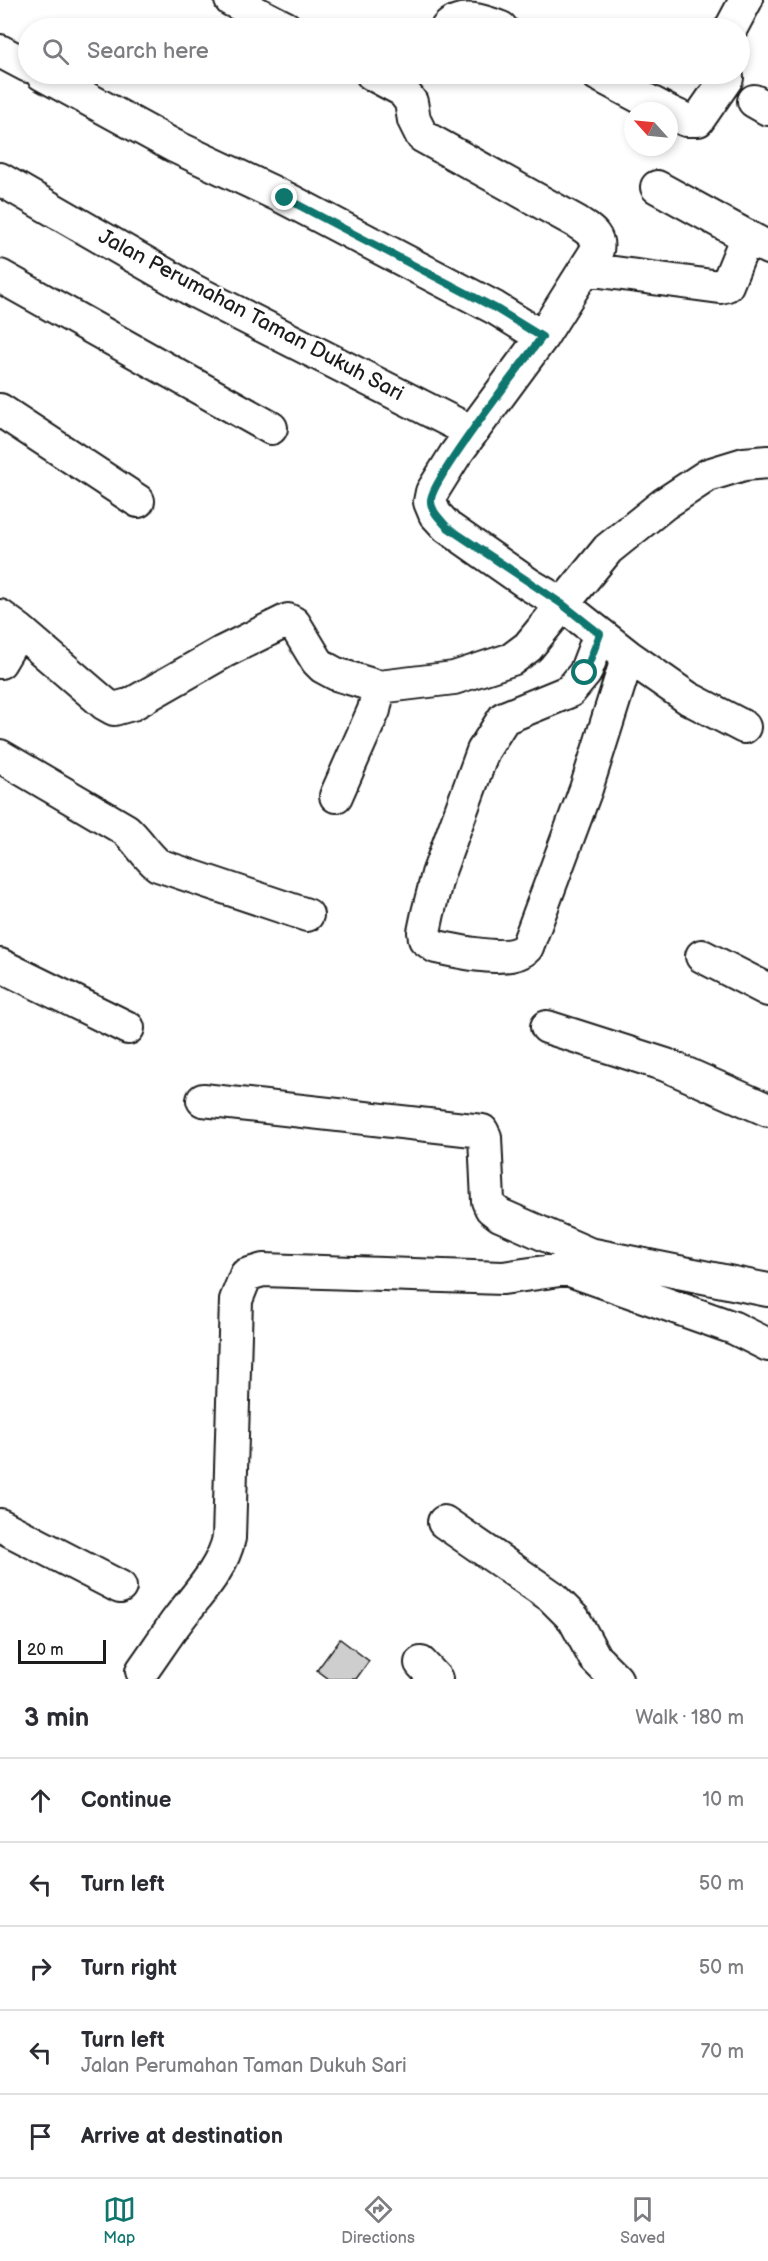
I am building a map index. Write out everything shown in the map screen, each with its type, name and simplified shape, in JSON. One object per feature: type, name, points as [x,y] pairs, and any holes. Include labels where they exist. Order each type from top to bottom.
[{"type":"street","points":[[231,0],[266,18]]},
{"type":"street","points":[[736,18],[746,0]]},
{"type":"street","points":[[0,51],[18,61]]},
{"type":"street","points":[[60,84],[174,146],[285,198],[454,286],[542,337]]},
{"type":"street","points":[[391,84],[402,90],[411,102],[414,120],[422,136],[577,222],[595,234],[599,242],[597,250],[542,337],[472,432],[432,492],[430,502],[435,514],[447,527],[562,604],[627,656],[688,698],[744,727]]},
{"type":"street","points":[[616,84],[651,102]]},
{"type":"street","points":[[678,116],[687,120],[698,120],[723,84]]},
{"type":"street","name":"Jalan Perumahan Taman Dukuh Sari","points":[[0,179],[194,291],[472,432]]},
{"type":"street","points":[[585,269],[720,287],[726,285],[758,242],[657,187]]},
{"type":"street","points":[[0,276],[271,428]]},
{"type":"street","points":[[0,410],[138,501]]},
{"type":"street","points":[[0,663],[10,623],[114,709],[132,704],[223,652],[288,620],[294,622],[317,661],[336,674],[379,687],[454,678],[512,659],[528,647],[608,549],[664,504],[708,475],[744,464],[768,462]]},
{"type":"street","points":[[600,634],[585,673],[570,691],[504,718],[483,751],[438,874],[424,932],[429,943],[436,947],[486,955],[509,956],[522,953],[527,947],[586,789],[627,656]]},
{"type":"street","points":[[336,796],[374,710],[379,687]]},
{"type":"street","points":[[0,756],[126,831],[140,843],[158,865],[307,915]]},
{"type":"street","points":[[702,956],[768,990]]},
{"type":"street","points":[[0,965],[128,1028]]},
{"type":"street","points":[[548,1027],[666,1065],[768,1110]]},
{"type":"street","points":[[203,1100],[482,1131],[485,1137],[488,1201],[491,1208],[500,1215],[589,1254],[768,1290]]},
{"type":"street","points":[[142,1671],[178,1619],[220,1565],[226,1553],[229,1538],[236,1300],[246,1275],[263,1270],[503,1278],[567,1269],[734,1329],[768,1345]]},
{"type":"street","points":[[444,1522],[551,1596],[574,1619],[595,1658],[616,1679]]},
{"type":"street","points":[[0,1525],[120,1587]]},
{"type":"building","points":[[340,1639],[369,1661],[356,1679],[329,1679],[317,1670]]},
{"type":"route","points":[[285,198],[495,308],[542,337],[455,455],[432,492],[430,502],[435,514],[447,527],[530,585],[562,604],[600,634],[585,673]]}]
